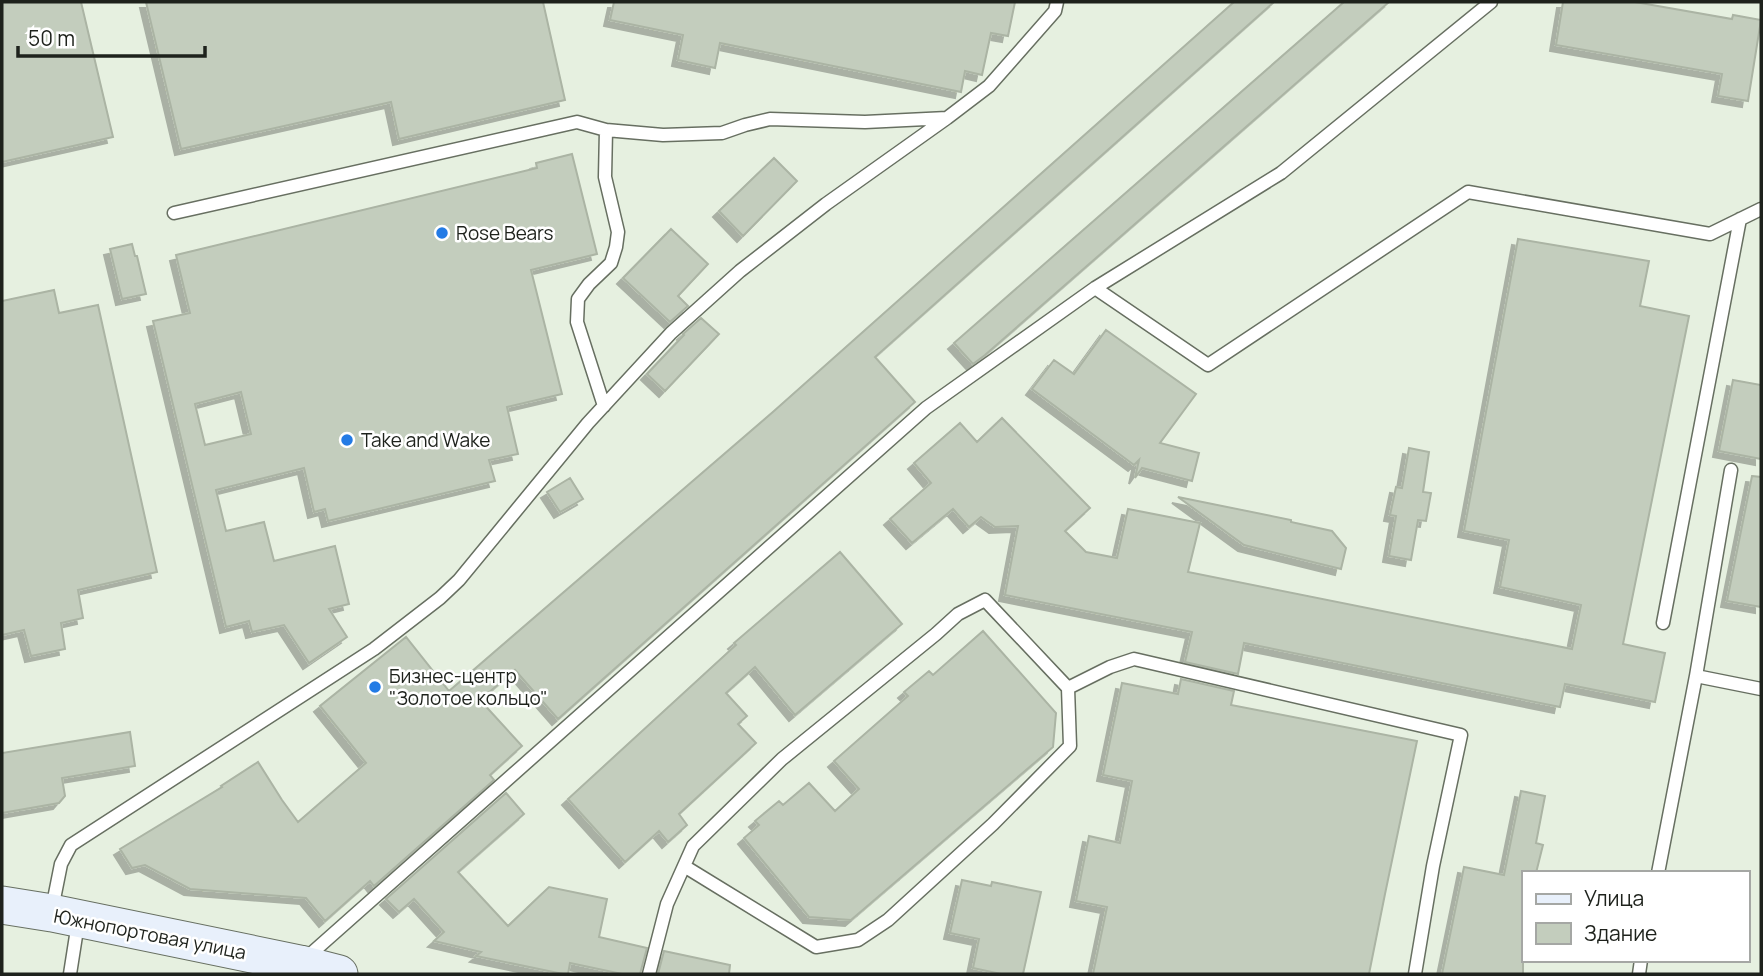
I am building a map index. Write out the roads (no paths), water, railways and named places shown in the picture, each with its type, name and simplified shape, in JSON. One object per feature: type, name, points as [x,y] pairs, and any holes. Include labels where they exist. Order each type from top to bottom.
[{"type":"main road","name":"Южнопортовая улица","points":[[2,905],[339,974]]},
{"type":"lane","points":[[70,974],[61,864],[71,845],[374,649],[440,598],[604,406],[671,333],[740,271],[826,204],[989,86],[1055,11],[1057,2]]},
{"type":"lane","points":[[300,964],[926,408],[1094,288],[1281,173],[1491,2]]},
{"type":"lane","points":[[174,213],[576,122],[606,131],[663,135],[722,133],[770,119],[865,122],[947,118]]},
{"type":"lane","points":[[604,406],[577,322],[579,299],[589,284],[611,263],[616,247],[618,232],[605,177],[606,131]]},
{"type":"lane","points":[[1094,288],[1208,365],[1468,192],[1710,234],[1761,209]]},
{"type":"lane","points":[[1663,622],[1740,219]]},
{"type":"lane","points":[[1658,871],[1696,676],[1731,470]]},
{"type":"lane","points":[[649,974],[667,904],[684,866],[693,846],[782,759],[958,614],[985,600],[1068,688],[1070,746],[993,824],[888,920],[858,940],[816,947],[684,866]]},
{"type":"lane","points":[[1068,688],[1110,667],[1134,659],[1461,735],[1433,866],[1415,974]]},
{"type":"lane","points":[[1696,676],[1761,689]]},
{"type":"place","name":"Rose Bears","points":[[442,233]]},
{"type":"place","name":"Take and Wake","points":[[347,440]]},
{"type":"place","name":"Бизнес-центр \"Золотое кольцо\"","points":[[375,687]]}]
